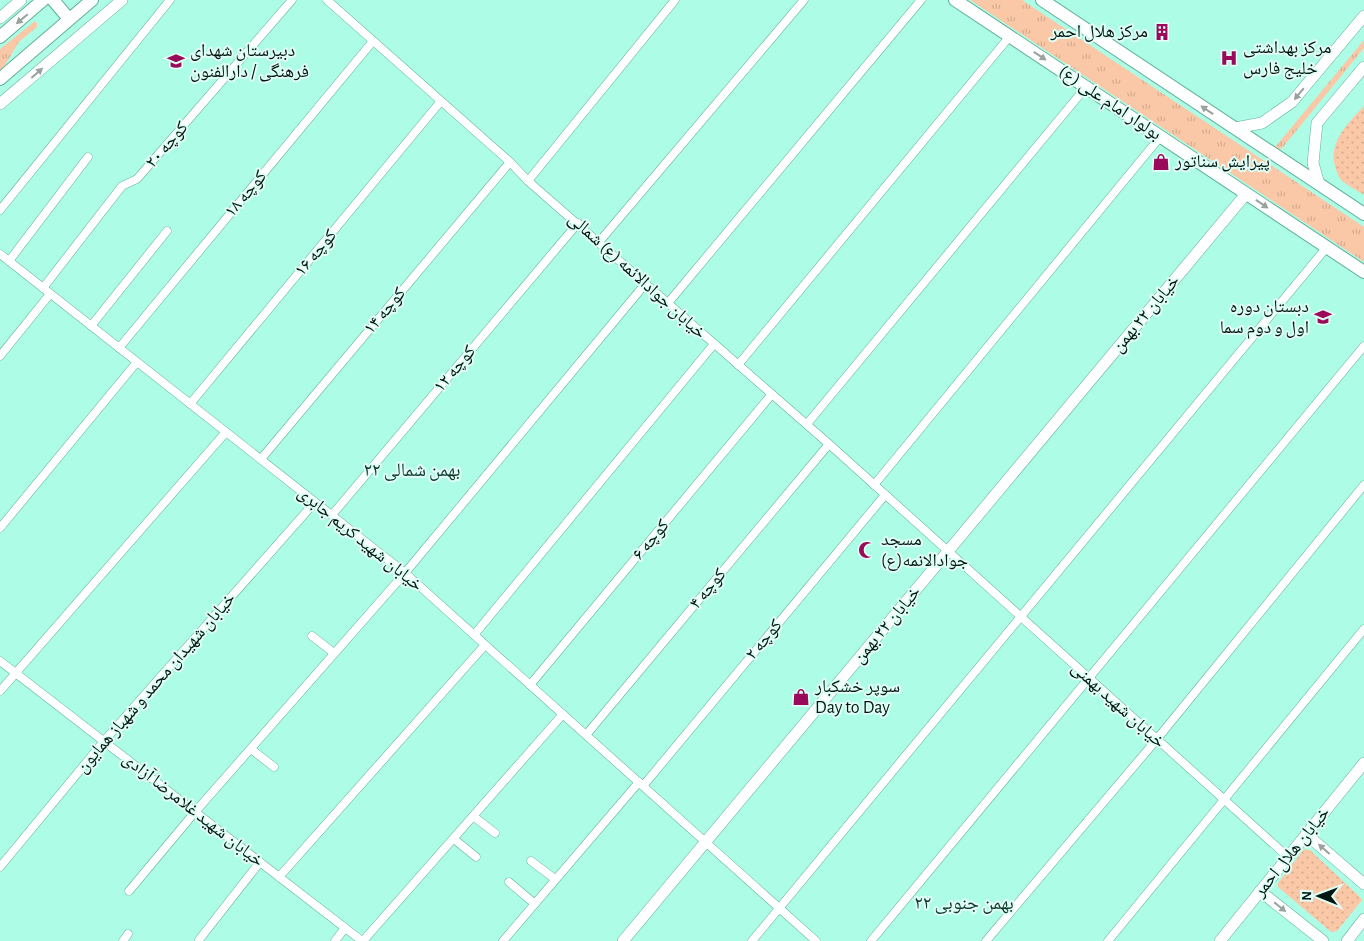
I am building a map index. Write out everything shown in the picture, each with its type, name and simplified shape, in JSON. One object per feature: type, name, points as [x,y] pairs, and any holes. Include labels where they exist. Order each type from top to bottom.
[{"type":"main road","points":[[0,37],[44,0]]},
{"type":"main road","points":[[53,0],[69,20]]},
{"type":"main road","points":[[0,79],[92,0]]},
{"type":"main road","name":"بولوار امام علی (ع)","points":[[956,0],[1364,272]]},
{"type":"main road","points":[[1042,0],[1364,214]]},
{"type":"street","points":[[0,18],[21,0]]},
{"type":"street","points":[[0,104],[122,0]]},
{"type":"street","points":[[0,210],[170,0]]},
{"type":"street","name":"کوچه ۲۰","points":[[42,288],[122,186],[137,180],[292,0]]},
{"type":"street","name":"خیابان جوادالائمه (ع) شمالی","points":[[327,0],[510,162],[528,181],[807,424],[948,552]]},
{"type":"street","points":[[528,181],[675,0]]},
{"type":"street","points":[[599,242],[804,0]]},
{"type":"street","points":[[668,303],[921,0]]},
{"type":"street","points":[[1234,128],[1262,122],[1292,102],[1364,16]]},
{"type":"street","points":[[738,364],[1010,36]]},
{"type":"street","name":"کوچه ۱۸","points":[[119,348],[373,41]]},
{"type":"street","points":[[1319,184],[1313,163],[1317,123],[1364,67]]},
{"type":"street","points":[[807,424],[1086,87]]},
{"type":"street","name":"کوچه ۱۶","points":[[190,404],[441,102]]},
{"type":"street","points":[[874,485],[1160,136]]},
{"type":"street","points":[[9,261],[88,158]]},
{"type":"street","name":"کوچه ۱۴","points":[[261,459],[510,162]]},
{"type":"street","name":"خیابان ۲۲ بهمن","points":[[623,941],[1246,194]]},
{"type":"street","name":"کوچه ۱۲","points":[[332,515],[578,223]]},
{"type":"street","points":[[91,326],[167,231]]},
{"type":"street","points":[[752,941],[1327,247]]},
{"type":"street","name":"خیابان شهید کریم جابری","points":[[0,254],[405,573],[816,941]]},
{"type":"street","points":[[129,891],[195,812],[405,573],[646,284]]},
{"type":"street","points":[[0,356],[50,294]]},
{"type":"street","points":[[474,635],[714,344]]},
{"type":"street","points":[[871,941],[1364,346]]},
{"type":"street","points":[[0,528],[137,362]]},
{"type":"street","name":"کوچه ۶","points":[[530,685],[772,394]]},
{"type":"street","points":[[0,691],[226,432]]},
{"type":"street","name":"کوچه ۴","points":[[586,735],[829,444]]},
{"type":"street","points":[[986,941],[1156,739],[1364,485]]},
{"type":"street","name":"کوچه ۲","points":[[503,941],[641,784],[885,494]]},
{"type":"street","name":"خیابان شهیدان محمد و شهباز همایون","points":[[0,867],[104,741],[315,502]]},
{"type":"street","name":"خیابان شهید بهمنی","points":[[948,552],[1288,858]]},
{"type":"street","points":[[1108,941],[1364,629]]},
{"type":"street","points":[[312,636],[334,653]]},
{"type":"street","points":[[279,877],[485,645]]},
{"type":"street","name":"خیابان شهید غلامرضا آزادی","points":[[0,661],[363,941]]},
{"type":"street","points":[[363,941],[563,714]]},
{"type":"street","points":[[251,749],[274,767]]},
{"type":"street","name":"خیابان هلال احمر","points":[[1220,941],[1364,763]]},
{"type":"street","points":[[473,816],[495,833]]},
{"type":"street","points":[[1306,834],[1364,884]]},
{"type":"street","points":[[454,839],[476,857]]},
{"type":"street","points":[[531,861],[556,879]]},
{"type":"street","points":[[199,940],[260,862]]},
{"type":"street","points":[[509,882],[535,904]]},
{"type":"street","points":[[1260,891],[1322,941]]},
{"type":"street","points":[[1347,941],[1363,923]]},
{"type":"street","points":[[334,941],[345,928]]},
{"type":"green space","points":[[970,0],[1022,0],[1364,227],[1364,262]]},
{"type":"green space","points":[[35,21],[37,27],[19,42],[0,70],[0,49]]},
{"type":"green space","points":[[1364,40],[1364,48],[1283,147],[1279,150],[1276,148],[1276,146]]},
{"type":"green space","points":[[1364,106],[1364,195],[1341,180],[1336,169],[1334,149],[1341,133]]},
{"type":"green space","points":[[1304,849],[1310,850],[1362,900],[1337,931],[1331,932],[1278,887],[1278,883]]},
{"type":"place","name":"مرکز هلال احمر","points":[[1162,32]]},
{"type":"place","name":"مرکز بهداشتی خلیج فارس","points":[[1229,58]]},
{"type":"place","name":"دبیرستان شهدای فرهنگی / دارالفنون","points":[[176,61]]},
{"type":"place","name":"پیرایش سناتور","points":[[1161,162]]},
{"type":"place","name":"دبستان دوره اول و دوم سما","points":[[1323,317]]},
{"type":"place","name":"مسجد جوادالانمه(ع)","points":[[867,550]]},
{"type":"place","name":"سوپر خشکبار Day to Day","points":[[801,697]]},
{"type":"district","name":"۲۲ بهمن شمالی","points":[[412,470]]},
{"type":"district","name":"۲۲ بهمن جنوبی","points":[[964,903]]}]
